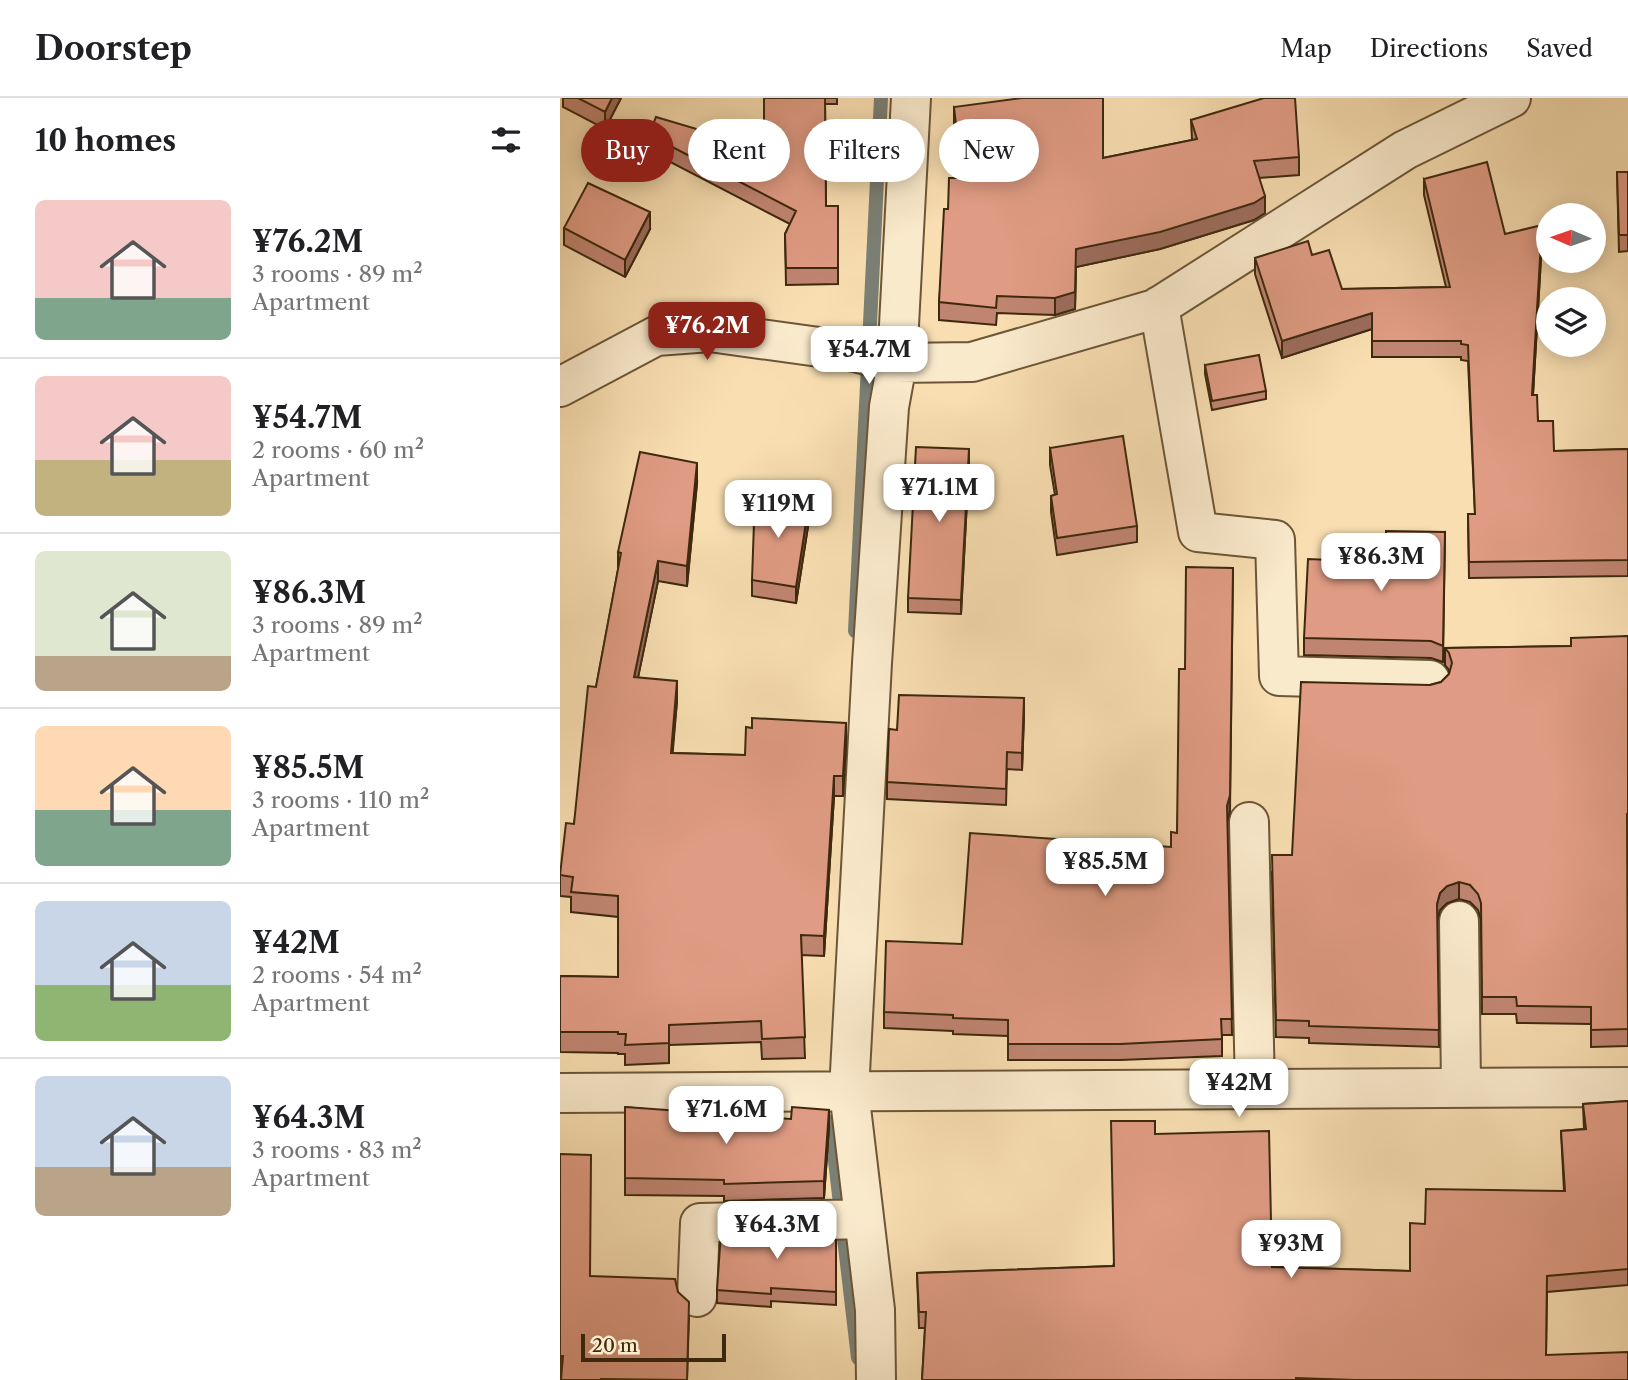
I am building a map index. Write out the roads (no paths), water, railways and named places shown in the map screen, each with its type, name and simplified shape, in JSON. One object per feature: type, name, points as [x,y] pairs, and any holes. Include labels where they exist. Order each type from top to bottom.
[{"type":"street","points":[[876,1380],[875,1310],[849,1091],[873,649],[890,407],[897,363],[911,98]]},
{"type":"street","points":[[560,387],[656,336],[710,332],[855,352],[897,363],[972,362],[1159,306],[1405,150],[1511,98]]},
{"type":"street","points":[[1159,306],[1198,532],[1275,540],[1279,676],[1430,680]]},
{"type":"street","points":[[1249,822],[1255,1089]]},
{"type":"street","points":[[1459,921],[1461,1088]]},
{"type":"street","points":[[560,1093],[1628,1087]]},
{"type":"street","points":[[697,1297],[700,1223],[864,1219]]},
{"type":"waterway","points":[[855,631],[881,98]]},
{"type":"waterway","points":[[835,1120],[835,1161],[858,1358]]}]
